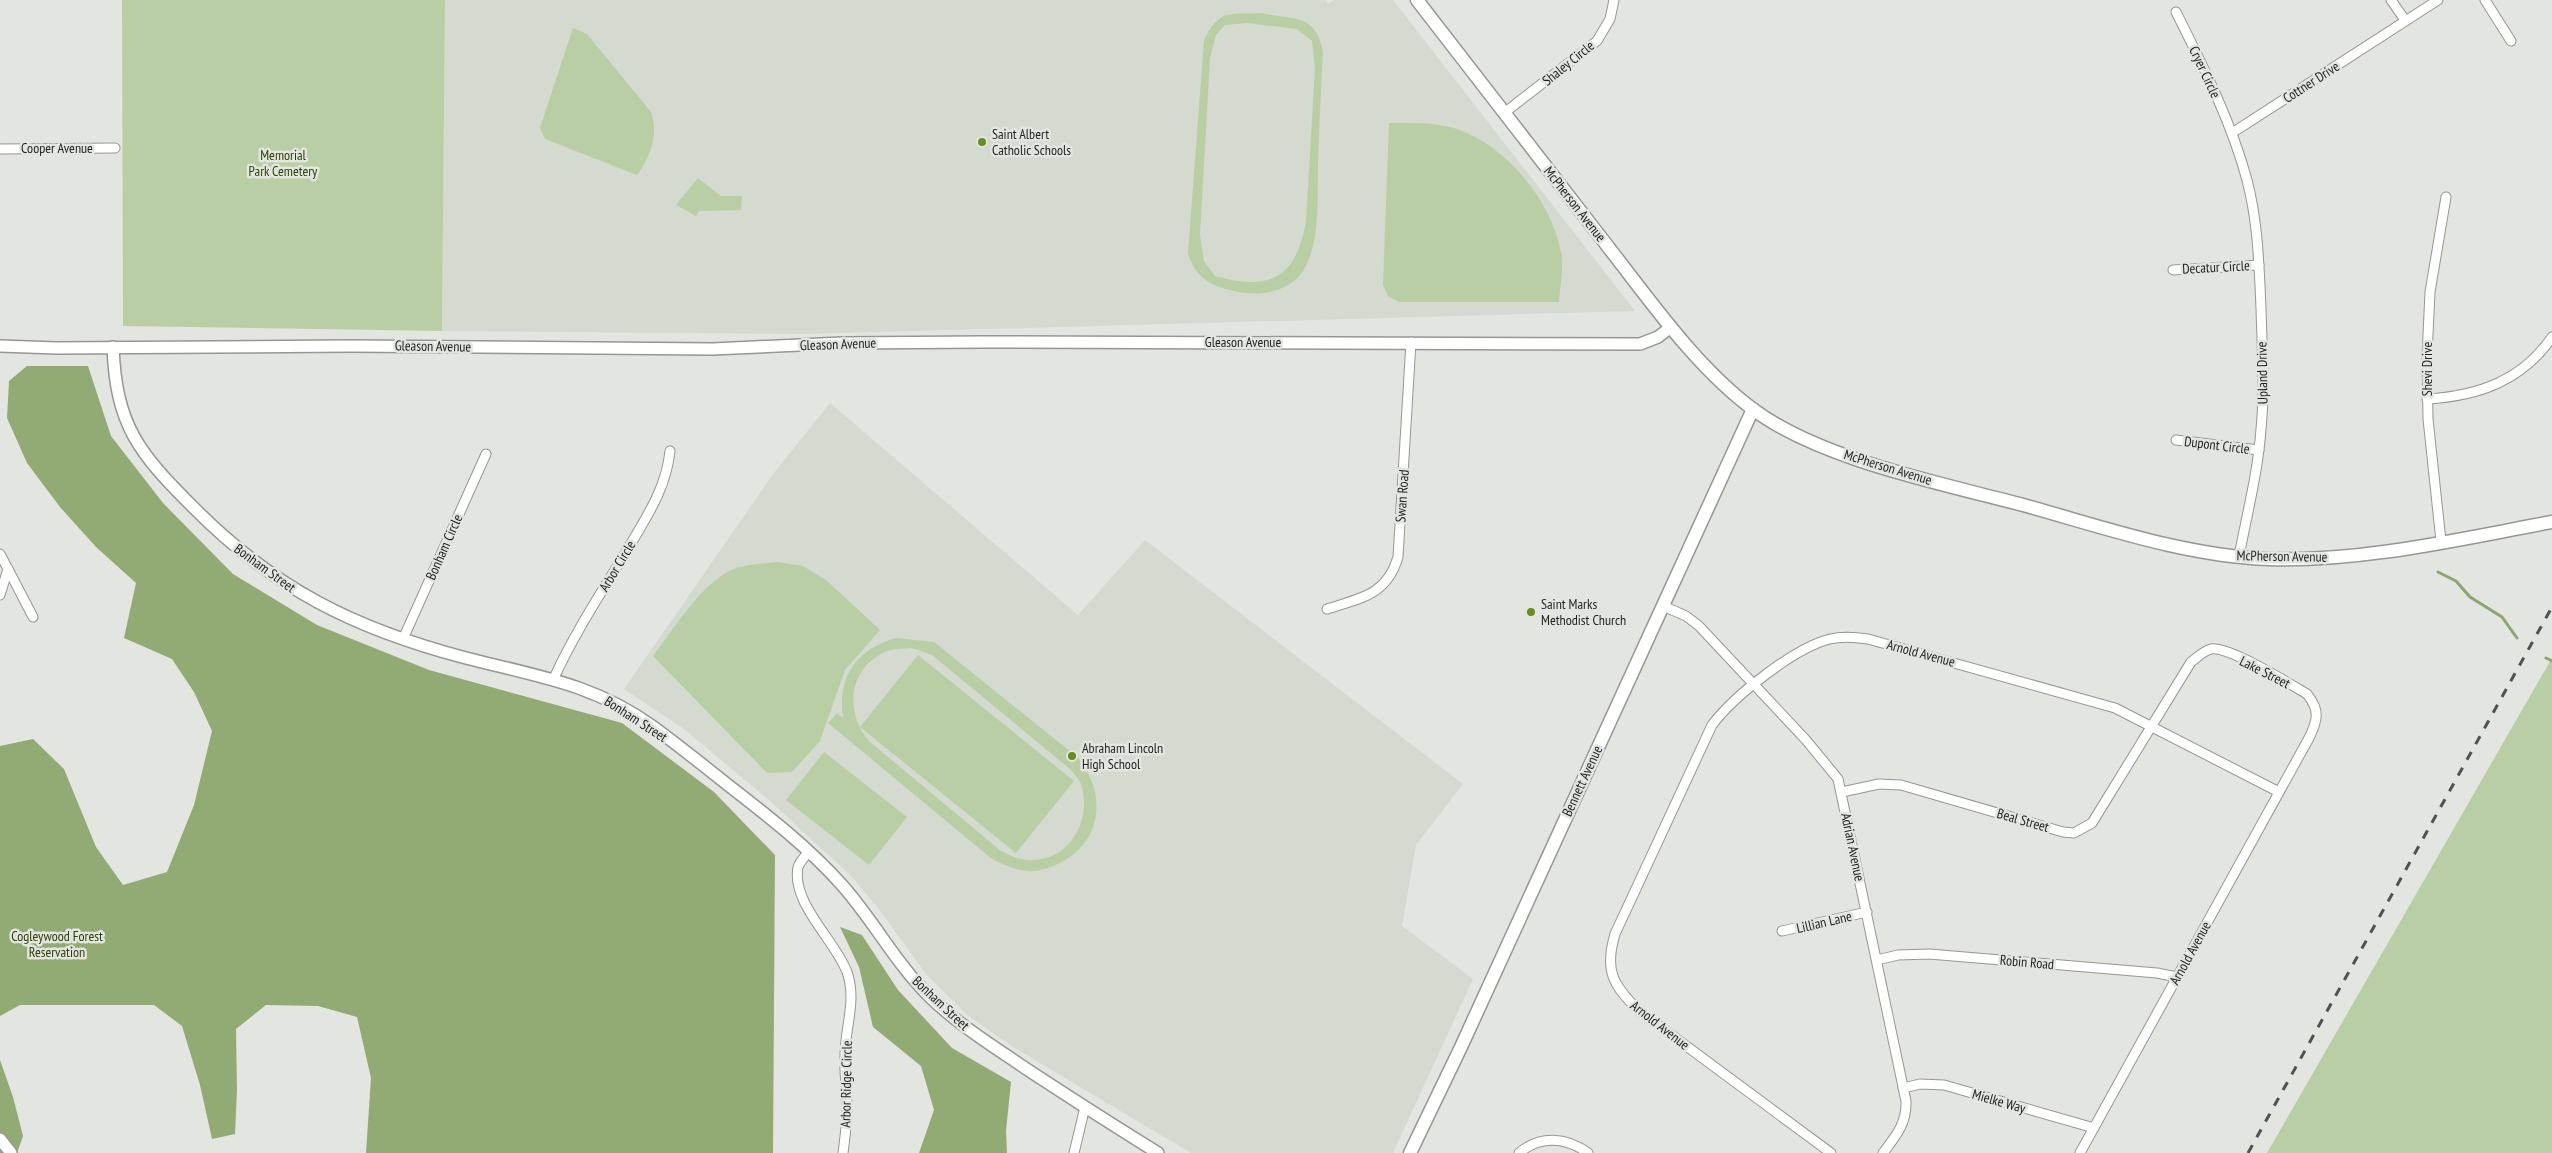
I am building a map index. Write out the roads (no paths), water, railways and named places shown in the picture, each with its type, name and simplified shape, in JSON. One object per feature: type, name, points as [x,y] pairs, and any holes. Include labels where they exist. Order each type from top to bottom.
[{"type":"main road","name":"McPherson Avenue","points":[[1417,0],[1671,327],[1720,379],[1753,409],[1785,430],[1859,459],[2183,548],[2239,556],[2319,559],[2371,553],[2552,522]]},
{"type":"main road","name":"Bennett Avenue","points":[[1410,1153],[1664,606],[1753,409]]},
{"type":"street","name":"Shaley Circle","points":[[1504,113],[1597,41],[1610,19],[1614,0]]},
{"type":"street","points":[[2391,0],[2405,20]]},
{"type":"street","name":"Cottner Drive","points":[[2232,134],[2438,0]]},
{"type":"street","points":[[2485,0],[2511,41]]},
{"type":"street","name":"Cryer Circle","points":[[2176,12],[2215,91],[2232,134]]},
{"type":"street","name":"Upland Drive","points":[[2232,134],[2248,188],[2258,238],[2262,411],[2259,450],[2239,556]]},
{"type":"street","name":"Cooper Avenue","points":[[0,148],[115,148]]},
{"type":"street","name":"Shevi Drive","points":[[2441,541],[2436,517],[2427,400],[2426,356],[2430,292],[2446,197]]},
{"type":"street","name":"Decatur Circle","points":[[2173,270],[2259,265]]},
{"type":"street","name":"Gleason Avenue","points":[[0,346],[713,348],[842,343],[1411,342],[1640,344],[1658,337],[1671,327]]},
{"type":"street","points":[[2427,400],[2467,395],[2505,381],[2537,357],[2552,338]]},
{"type":"street","name":"Swan Road","points":[[1327,609],[1374,592],[1384,585],[1393,573],[1398,557],[1411,342]]},
{"type":"street","name":"Bonham Street","points":[[113,347],[116,392],[127,424],[146,456],[188,503],[220,533],[282,583],[348,618],[403,639],[468,659],[554,678],[610,700],[652,726],[809,852],[844,887],[902,965],[933,1000],[972,1033],[1158,1153]]},
{"type":"street","name":"Dupont Circle","points":[[2176,440],[2259,450]]},
{"type":"street","name":"Arbor Circle","points":[[554,678],[566,651],[653,506],[668,471],[670,451]]},
{"type":"street","name":"Bonham Circle","points":[[403,639],[486,454]]},
{"type":"street","points":[[0,554],[34,618]]},
{"type":"street","points":[[0,595],[8,568]]},
{"type":"street","name":"Adrian Avenue","points":[[1664,606],[1686,616],[1699,626],[1828,765],[1838,779],[1903,1088],[1906,1114],[1903,1125],[1883,1153]]},
{"type":"street","name":"Arnold Avenue","points":[[1831,1153],[1639,1011],[1619,990],[1609,962],[1615,934],[1712,725],[1730,703],[1754,684],[1818,643],[1840,637],[1855,637],[1936,656],[2093,700],[2152,726],[2279,792],[2080,1153]]},
{"type":"street","name":"Lake Street","points":[[2152,726],[2191,662],[2202,652],[2221,649],[2278,678],[2307,694],[2318,710],[2316,723],[2279,792]]},
{"type":"street","name":"Beal Street","points":[[1842,792],[1879,784],[1901,784],[2063,832],[2074,833],[2092,824],[2152,726]]},
{"type":"street","name":"Arbor Ridge Circle","points":[[809,852],[799,865],[797,880],[812,915],[841,958],[848,974],[852,994],[844,1053],[847,1107],[843,1153]]},
{"type":"street","name":"Lillian Lane","points":[[1782,931],[1867,912]]},
{"type":"street","name":"Robin Road","points":[[1877,960],[1898,956],[1929,954],[2157,973],[2177,978]]},
{"type":"street","name":"Mielke Way","points":[[1903,1088],[1920,1084],[1944,1086],[2094,1128]]},
{"type":"street","points":[[1074,1153],[1084,1107]]},
{"type":"street","points":[[0,1139],[11,1153]]},
{"type":"street","points":[[1519,1153],[1526,1146],[1550,1139],[1573,1144],[1588,1153]]},
{"type":"waterway","points":[[2438,572],[2456,581],[2470,597],[2502,617],[2517,638]]},
{"type":"waterway","points":[[2546,658],[2552,661]]},
{"type":"railway","points":[[2248,1153],[2552,607]]},
{"type":"place","name":"Saint Albert Catholic Schools","points":[[982,142]]},
{"type":"place","name":"Saint Marks Methodist Church","points":[[1531,612]]},
{"type":"place","name":"Abraham Lincoln High School","points":[[1072,756]]},
{"type":"park label","name":"Memorial Park Cemetery","points":[[283,164]]},
{"type":"park label","name":"Cogleywood Forest Reservation","points":[[57,944]]}]
